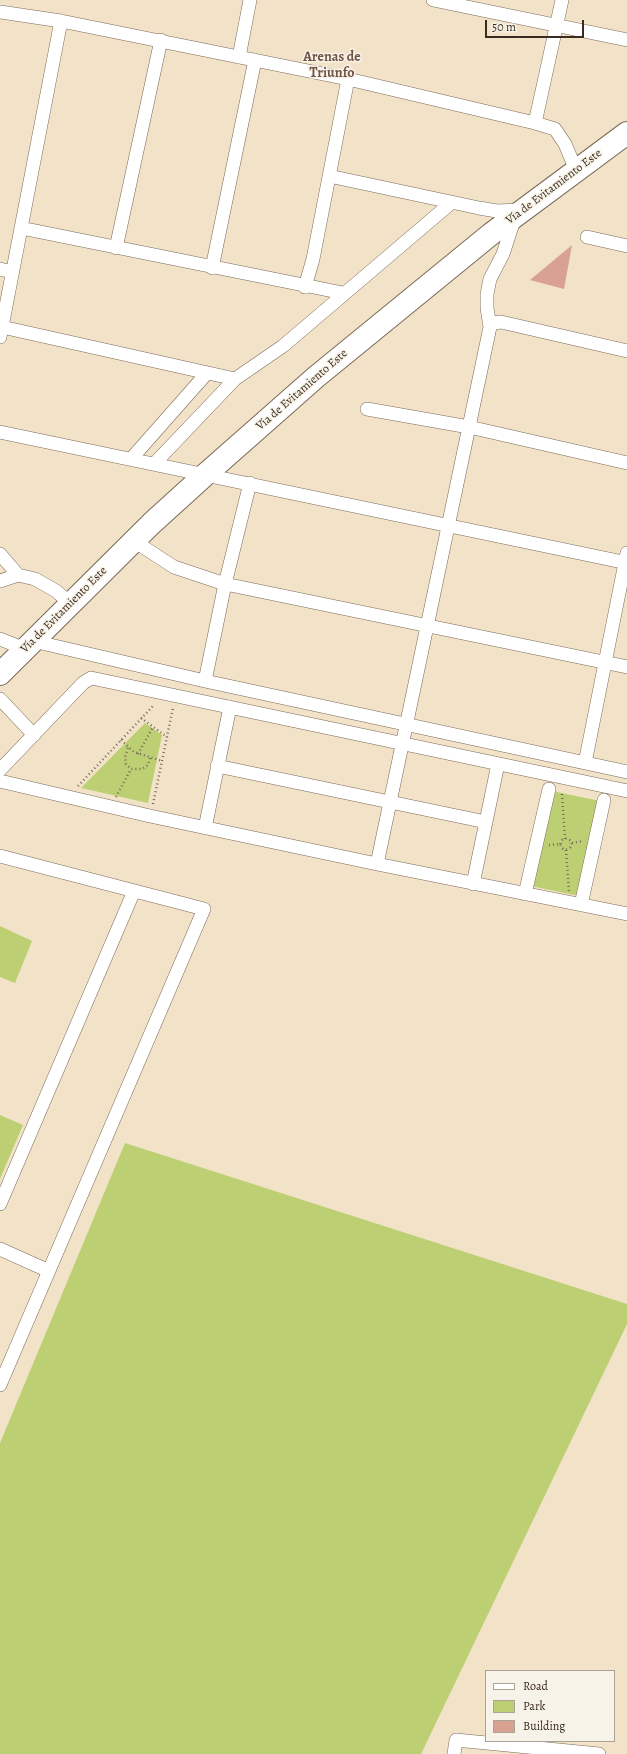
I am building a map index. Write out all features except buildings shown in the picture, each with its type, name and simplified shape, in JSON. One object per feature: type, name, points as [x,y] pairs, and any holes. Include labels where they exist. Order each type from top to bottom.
[{"type":"highway","name":"Vía de Evitamiento Este","points":[[0,674],[70,603],[206,474],[372,330],[519,213],[627,133]]},
{"type":"street","points":[[239,57],[250,0]]},
{"type":"street","points":[[433,0],[449,2],[627,40]]},
{"type":"street","points":[[536,123],[562,0]]},
{"type":"street","points":[[0,12],[61,21],[161,40],[348,79],[536,123],[555,129],[565,144],[576,170]]},
{"type":"street","points":[[61,21],[21,228],[6,271],[1,332],[207,373],[235,380]]},
{"type":"street","points":[[116,248],[161,40]]},
{"type":"street","points":[[212,268],[255,60]]},
{"type":"street","points":[[305,287],[313,259],[348,79]]},
{"type":"street","points":[[329,176],[451,203],[497,211],[519,213],[503,254],[490,279],[487,294],[487,308],[490,327],[377,864]]},
{"type":"street","points":[[155,464],[235,380],[283,346],[343,293],[451,203]]},
{"type":"street","points":[[21,228],[305,287],[343,293]]},
{"type":"street","points":[[587,236],[627,246]]},
{"type":"street","points":[[490,327],[493,323],[501,322],[627,351]]},
{"type":"street","points":[[131,458],[207,373]]},
{"type":"street","points":[[367,409],[469,427],[627,463]]},
{"type":"street","points":[[0,432],[131,458],[448,526],[626,560],[604,662],[585,763]]},
{"type":"street","points":[[205,681],[225,584],[250,483]]},
{"type":"street","points":[[134,541],[174,567],[225,584],[627,667]]},
{"type":"street","points":[[0,554],[18,575]]},
{"type":"street","points":[[0,581],[18,575],[35,579],[56,591],[70,603]]},
{"type":"street","points":[[0,639],[406,723],[627,772]]},
{"type":"street","points":[[0,770],[83,683],[91,678],[627,791]]},
{"type":"street","points":[[0,699],[34,735]]},
{"type":"street","points":[[205,828],[230,707]]},
{"type":"street","points":[[473,884],[498,764]]},
{"type":"street","points":[[217,766],[486,822]]},
{"type":"street","points":[[0,781],[205,828],[473,884],[627,914]]},
{"type":"street","points":[[526,894],[555,790]]},
{"type":"street","points":[[581,905],[604,800]]},
{"type":"street","points":[[0,1385],[204,909],[134,891],[3,861]]},
{"type":"street","points":[[0,1204],[134,891]]},
{"type":"street","points":[[0,1249],[49,1271]]},
{"type":"street","points":[[454,1754],[456,1740],[599,1754]]},
{"type":"path","points":[[68,797],[154,704]]},
{"type":"path","points":[[150,816],[174,708]]},
{"type":"path","points":[[141,718],[167,737]]},
{"type":"path","points":[[138,754],[153,727]]},
{"type":"path","points":[[121,740],[128,748],[138,754],[162,761]]},
{"type":"path","points":[[128,748],[125,757],[126,764],[131,768],[142,769],[148,764],[150,758]]},
{"type":"path","points":[[116,798],[131,768]]},
{"type":"path","points":[[555,790],[565,838]]},
{"type":"path","points":[[565,838],[570,840],[572,845],[566,850]]},
{"type":"path","points":[[565,838],[562,840],[560,845],[566,850]]},
{"type":"path","points":[[566,850],[569,896]]},
{"type":"green space","points":[[145,723],[162,735],[148,803],[81,788]]},
{"type":"green space","points":[[552,791],[600,801],[579,896],[531,886]]},
{"type":"green space","points":[[0,926],[32,941],[15,983],[0,977]]},
{"type":"green space","points":[[0,1115],[23,1125],[0,1179]]},
{"type":"green space","points":[[125,1143],[627,1304],[627,1324],[421,1754],[0,1754],[0,1443]]},
{"type":"district","name":"Arenas de Triunfo","points":[[332,66]]}]
